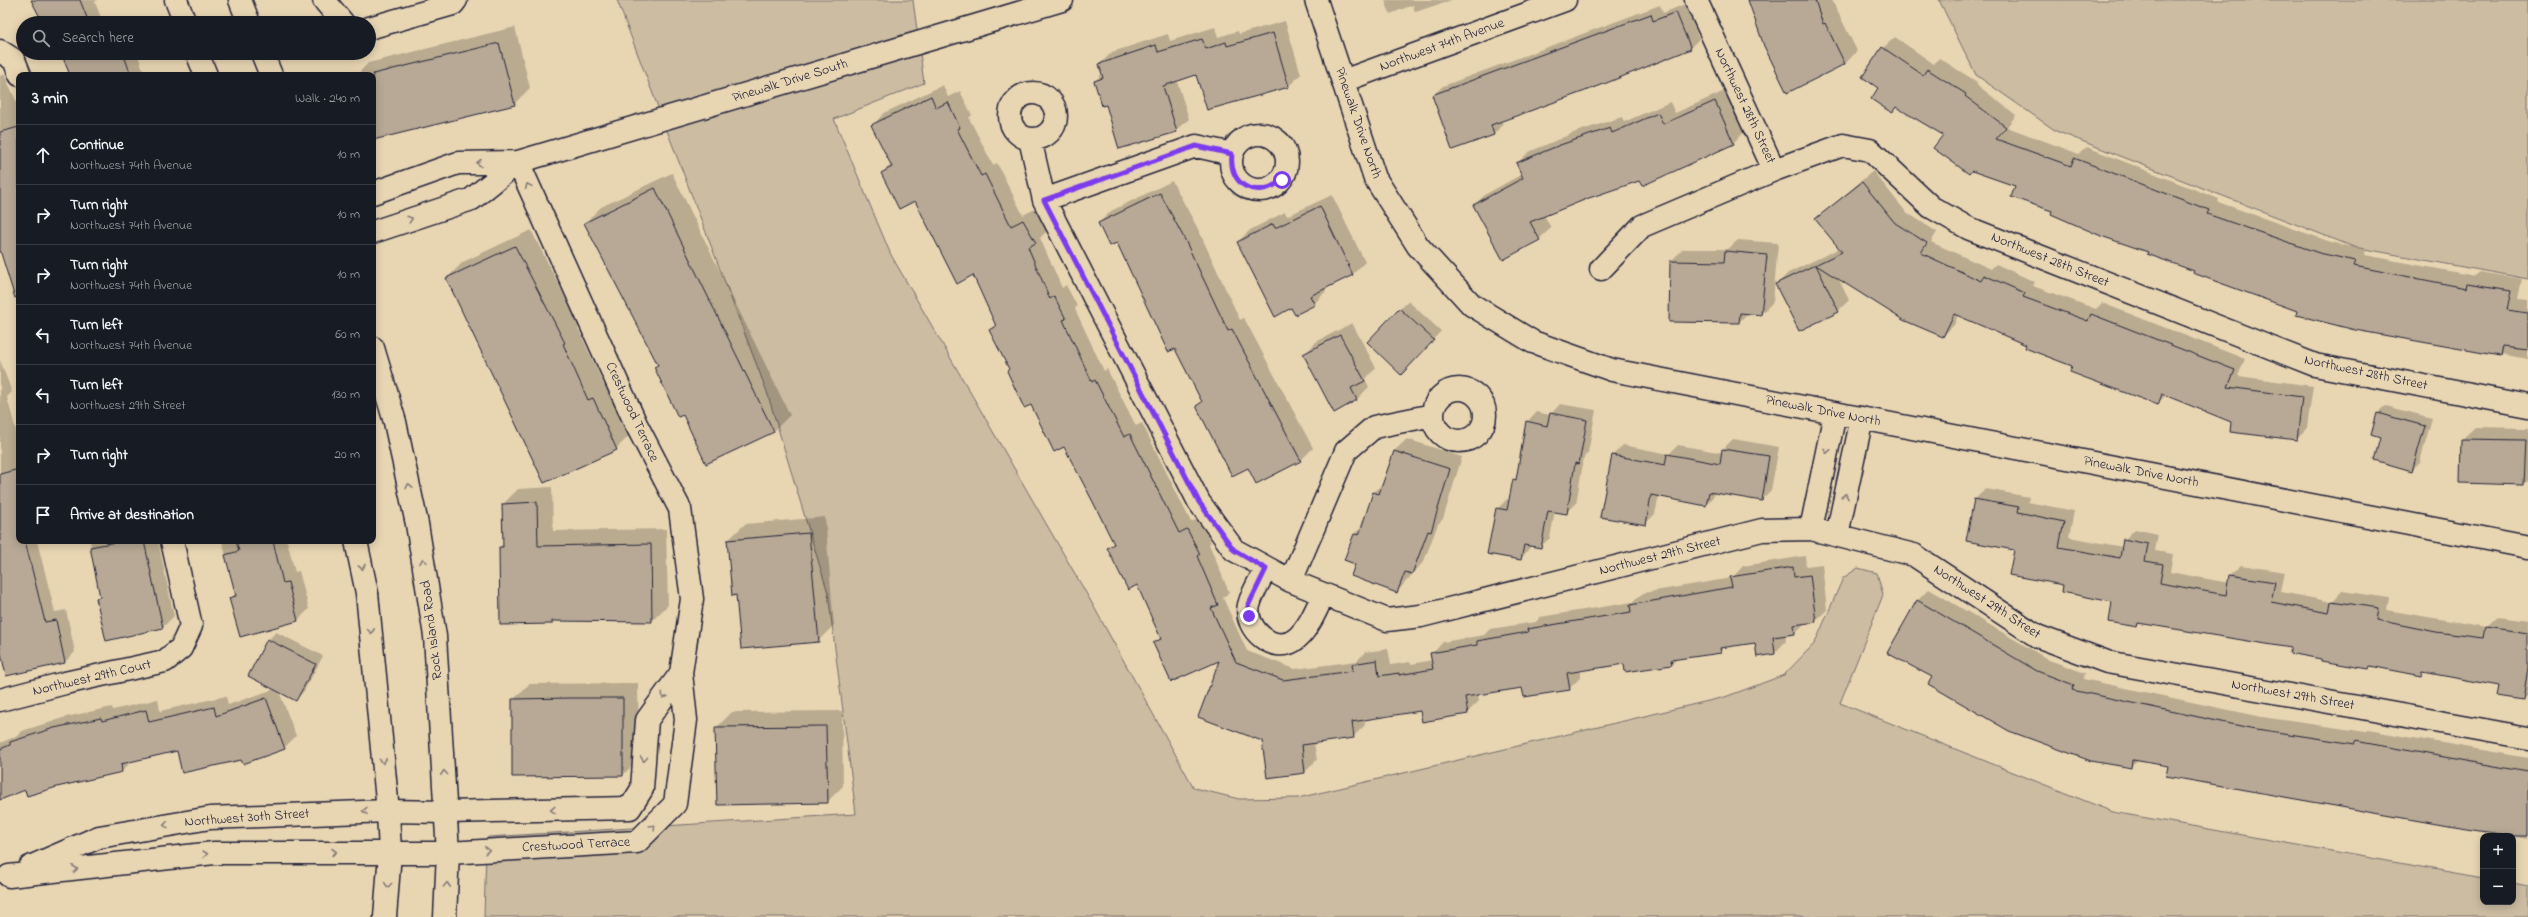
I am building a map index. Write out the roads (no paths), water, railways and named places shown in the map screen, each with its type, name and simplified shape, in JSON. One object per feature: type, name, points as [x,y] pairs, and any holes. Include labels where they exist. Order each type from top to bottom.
[{"type":"street","points":[[176,0],[182,16]]},
{"type":"street","points":[[240,0],[247,16]]},
{"type":"street","points":[[324,0],[337,16]]},
{"type":"street","points":[[376,24],[405,8],[453,4],[456,0]]},
{"type":"street","name":"Pinewalk Drive South","points":[[376,192],[458,163],[518,162],[1062,0]]},
{"type":"street","name":"Pinewalk Drive North","points":[[1316,0],[1375,178],[1418,246],[1472,305],[1533,342],[1612,370],[2528,547]]},
{"type":"street","name":"Northwest 74th Avenue","points":[[1343,81],[1565,0]]},
{"type":"street","name":"Northwest 28th Street","points":[[1696,0],[1774,170],[1843,145],[1870,150],[1931,207],[1968,228],[2315,365],[2528,406]]},
{"type":"street","points":[[0,51],[14,60],[19,72]]},
{"type":"street","points":[[200,60],[205,72]]},
{"type":"street","points":[[265,60],[270,72]]},
{"type":"street","name":"Northwest 29th Street","points":[[1030,139],[1044,200],[1199,502],[1234,550],[1266,569],[1323,595],[1387,620],[1421,616],[1762,530],[1811,529],[1914,555],[2037,636],[2107,662],[2528,738]]},
{"type":"street","points":[[1044,200],[1196,146],[1232,154]]},
{"type":"street","name":"Pinewalk Drive South","points":[[376,231],[472,199],[518,162]]},
{"type":"street","name":"Crestwood Terrace","points":[[448,853],[637,842],[675,804],[686,720],[681,673],[692,599],[680,509],[636,424],[518,162]]},
{"type":"street","points":[[1601,269],[1642,226],[1774,170]]},
{"type":"street","name":"Rock Island Road","points":[[376,359],[394,422],[417,524],[435,636],[448,853],[445,917]]},
{"type":"street","points":[[1811,529],[1835,413]]},
{"type":"street","points":[[1291,581],[1346,451],[1374,427],[1433,415]]},
{"type":"street","points":[[1837,535],[1862,418]]},
{"type":"street","name":"Northwest 29th Court","points":[[0,700],[64,683],[165,661],[181,648],[191,626],[173,544]]},
{"type":"street","points":[[357,544],[367,593],[388,811],[390,853],[385,917]]},
{"type":"street","points":[[1266,569],[1248,606],[1252,626],[1258,635],[1266,641],[1286,643],[1295,640],[1308,625],[1323,595]]},
{"type":"street","name":"Crestwood Terrace","points":[[446,812],[630,808],[642,789],[647,720],[681,673]]},
{"type":"street","name":"Northwest 30th Street","points":[[4,879],[106,835],[210,818],[388,811],[446,812]]},
{"type":"street","name":"Northwest 30th Street","points":[[4,879],[214,853],[448,853]]}]
